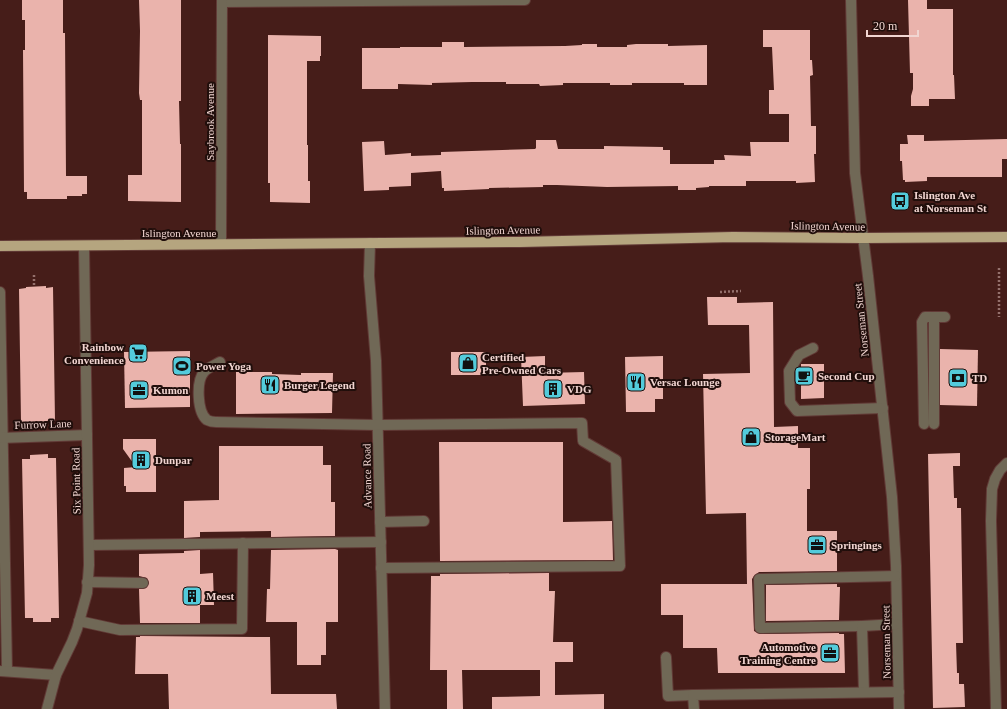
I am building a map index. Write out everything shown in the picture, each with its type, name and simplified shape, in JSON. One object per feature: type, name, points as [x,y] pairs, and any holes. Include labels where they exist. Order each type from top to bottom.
[{"type":"main road","name":"Islington Avenue","points":[[0,246],[370,244],[733,237],[1007,237]]},
{"type":"street","points":[[222,1],[525,0]]},
{"type":"street","name":"Norseman Street","points":[[851,0],[855,173],[892,497],[896,576],[899,709]]},
{"type":"street","name":"Saybrook Avenue","points":[[221,244],[222,1]]},
{"type":"street","name":"Advance Road","points":[[370,244],[369,276],[376,361],[378,425],[384,709]]},
{"type":"street","name":"Six Point Road","points":[[46,709],[56,675],[72,642],[79,621],[86,593],[89,565],[84,246]]},
{"type":"street","points":[[0,292],[4,671],[56,675]]},
{"type":"street","points":[[929,424],[934,317],[945,317]]},
{"type":"street","points":[[813,348],[799,355],[788,371],[790,402],[798,411],[883,408]]},
{"type":"street","points":[[220,362],[204,372],[200,382],[198,396],[202,414],[207,420],[216,422],[378,425],[582,423],[583,442],[616,460],[620,566],[381,568]]},
{"type":"street","name":"Furrow Lane","points":[[2,438],[87,435]]},
{"type":"street","points":[[996,709],[992,489],[1000,470],[1007,463]]},
{"type":"street","points":[[380,522],[424,521]]},
{"type":"street","points":[[89,544],[381,542]]},
{"type":"street","points":[[79,621],[120,630],[242,629],[243,543]]},
{"type":"street","points":[[896,576],[759,579],[760,628],[897,624]]},
{"type":"street","points":[[87,582],[143,583]]},
{"type":"street","points":[[862,626],[864,692]]},
{"type":"street","points":[[666,657],[668,696],[899,692]]},
{"type":"street","points":[[693,695],[694,709]]},
{"type":"path","points":[[999,268],[999,317]]},
{"type":"path","points":[[34,273],[34,285]]},
{"type":"path","points":[[720,292],[741,291]]},
{"type":"building","points":[[22,0],[63,0],[63,33],[65,33],[66,176],[87,176],[87,194],[82,194],[82,196],[67,196],[67,199],[27,199],[27,192],[24,192],[23,50],[25,50],[25,20],[22,20]]},
{"type":"building","points":[[139,0],[181,0],[181,101],[179,101],[181,202],[128,201],[128,175],[142,175],[142,100],[140,100],[139,93]]},
{"type":"building","points":[[908,0],[927,0],[927,9],[953,9],[953,75],[955,99],[929,99],[929,106],[911,106],[913,73],[910,73]]},
{"type":"building","points":[[763,30],[810,30],[810,60],[812,60],[813,75],[810,76],[811,126],[816,126],[816,154],[814,154],[815,182],[796,183],[796,181],[746,181],[746,186],[709,186],[696,188],[696,190],[678,190],[678,186],[607,187],[543,185],[543,187],[444,191],[444,188],[442,188],[441,171],[411,173],[411,186],[389,187],[389,190],[364,191],[362,142],[384,141],[385,155],[411,153],[411,156],[441,155],[441,152],[535,149],[536,140],[556,140],[558,149],[604,149],[604,146],[663,147],[663,150],[670,150],[670,164],[714,164],[714,160],[725,160],[724,155],[751,156],[750,142],[789,142],[789,114],[769,114],[769,90],[774,90],[772,47],[763,47]]},
{"type":"building","points":[[268,35],[321,36],[320,61],[307,61],[307,145],[310,203],[270,202],[270,183],[268,183]]},
{"type":"building","points":[[442,42],[464,42],[464,47],[565,46],[582,44],[597,44],[597,47],[627,47],[627,45],[636,44],[668,44],[668,46],[707,45],[707,85],[684,85],[684,83],[632,83],[632,85],[610,85],[610,83],[563,83],[563,85],[540,86],[539,84],[506,84],[506,82],[472,82],[432,83],[432,85],[398,84],[398,89],[362,89],[362,48],[442,47]]},
{"type":"building","points":[[907,135],[924,135],[924,141],[1007,139],[1007,159],[1002,159],[1002,177],[927,177],[927,181],[905,182],[905,180],[903,180],[902,161],[900,161],[900,144],[908,144]]},
{"type":"building","points":[[46,286],[46,288],[53,287],[55,421],[47,421],[47,424],[30,424],[30,422],[21,422],[19,289],[26,287]]},
{"type":"building","points":[[707,297],[737,297],[737,303],[773,302],[774,427],[798,426],[798,448],[810,448],[810,489],[807,489],[807,531],[837,531],[837,571],[759,572],[754,576],[752,579],[754,631],[760,634],[844,634],[845,673],[718,673],[717,648],[683,648],[683,615],[661,615],[661,584],[747,584],[746,513],[706,514],[703,374],[750,373],[749,325],[708,325]]},
{"type":"building","name":"TD","points":[[940,349],[978,350],[977,406],[940,405]]},
{"type":"building","points":[[190,351],[190,407],[125,408],[124,352]]},
{"type":"building","name":"Certified Pre-Owned Cars","points":[[451,352],[486,352],[486,375],[451,375]]},
{"type":"building","name":"VDG","points":[[545,356],[545,373],[584,372],[585,404],[523,406],[521,357]]},
{"type":"building","points":[[663,356],[663,399],[655,399],[655,412],[626,412],[625,357]]},
{"type":"building","points":[[801,364],[824,364],[824,398],[801,399]]},
{"type":"building","points":[[236,372],[272,372],[272,374],[301,375],[301,373],[333,373],[332,413],[236,414]]},
{"type":"building","name":"Dunpar","points":[[123,439],[156,439],[156,492],[126,492],[126,486],[124,486],[124,468],[136,467],[123,449]]},
{"type":"building","points":[[439,442],[563,442],[563,522],[612,521],[613,560],[440,561]]},
{"type":"building","points":[[219,446],[323,446],[323,465],[331,465],[331,502],[335,502],[335,536],[271,537],[271,531],[200,532],[200,537],[184,538],[184,501],[219,500]]},
{"type":"building","points":[[960,453],[960,466],[953,466],[954,498],[957,498],[957,508],[961,508],[963,643],[956,643],[957,673],[959,673],[959,684],[964,684],[965,707],[933,708],[928,454]]},
{"type":"building","points":[[48,454],[48,458],[56,458],[59,618],[51,618],[51,622],[33,622],[33,618],[25,618],[22,459],[30,459],[30,455]]},
{"type":"building","points":[[200,550],[200,574],[213,573],[214,605],[200,605],[200,623],[140,623],[139,589],[146,588],[149,583],[147,578],[139,576],[139,554],[184,553],[184,551]]},
{"type":"building","points":[[271,550],[338,550],[338,622],[326,622],[326,655],[321,655],[321,665],[297,665],[297,622],[266,622],[267,589],[270,589]]},
{"type":"building","points":[[549,573],[549,591],[555,591],[553,642],[573,642],[573,662],[555,662],[555,695],[604,694],[604,709],[492,709],[492,697],[540,696],[540,670],[462,670],[463,709],[447,709],[447,670],[430,670],[431,576],[440,576],[440,574]]},
{"type":"building","points":[[837,584],[837,587],[840,587],[839,620],[766,621],[766,585]]},
{"type":"building","points":[[136,637],[270,637],[271,694],[336,694],[337,709],[169,709],[168,674],[135,674]]},
{"type":"place","name":"Islington Ave at Norseman St","points":[[900,201]]},
{"type":"place","name":"Rainbow Convenience","points":[[138,353]]},
{"type":"place","name":"Certified Pre-Owned Cars","points":[[468,363]]},
{"type":"place","name":"Power Yoga","points":[[182,366]]},
{"type":"place","name":"Second Cup","points":[[804,376]]},
{"type":"place","name":"TD","points":[[958,378]]},
{"type":"place","name":"Versac Lounge","points":[[636,382]]},
{"type":"place","name":"Burger Legend","points":[[270,385]]},
{"type":"place","name":"VDG","points":[[553,389]]},
{"type":"place","name":"Kumon","points":[[139,390]]},
{"type":"place","name":"StorageMart","points":[[751,437]]},
{"type":"place","name":"Dunpar","points":[[141,460]]},
{"type":"place","name":"Springings","points":[[817,545]]},
{"type":"place","name":"Meest","points":[[192,596]]},
{"type":"place","name":"Automotive Training Centre","points":[[830,653]]}]
